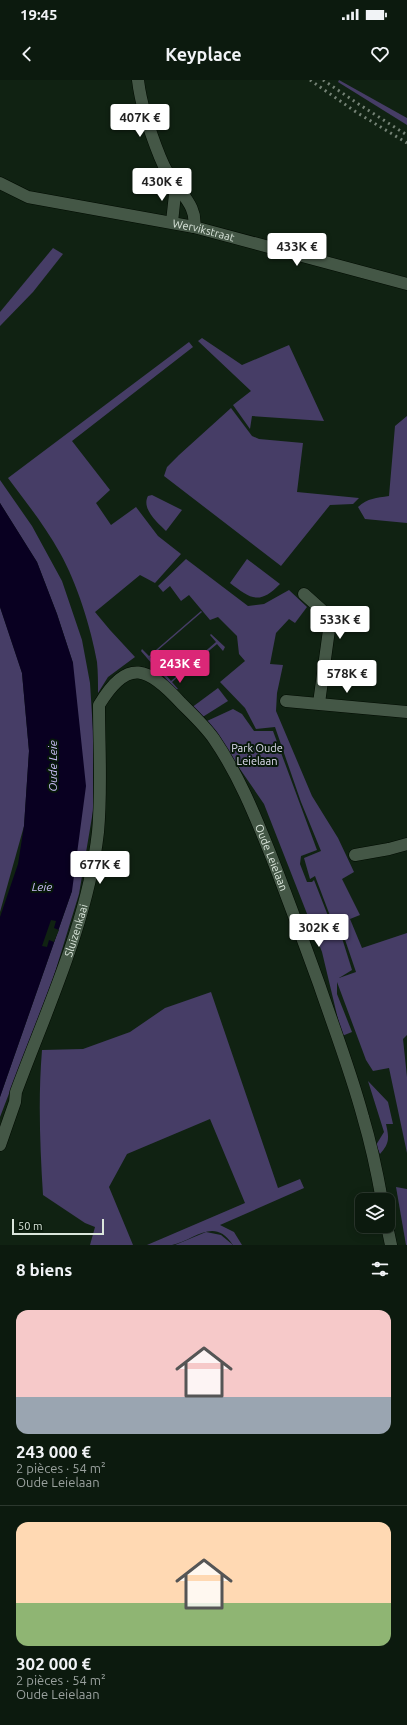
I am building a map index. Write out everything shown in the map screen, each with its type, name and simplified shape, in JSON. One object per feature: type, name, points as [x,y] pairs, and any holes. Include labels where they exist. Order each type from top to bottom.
[{"type":"street","points":[[138,80],[141,100],[150,131],[161,159],[176,185],[190,203],[195,219],[194,227]]},
{"type":"street","name":"Wervikstraat","points":[[0,183],[28,196],[194,227],[407,284]]},
{"type":"street","points":[[172,222],[176,185]]},
{"type":"street","points":[[304,594],[324,612],[329,630],[319,703]]},
{"type":"street","name":"Oude Leielaan","points":[[99,705],[109,688],[121,678],[131,673],[143,673],[154,677],[167,688],[213,737],[233,769],[256,818],[310,961],[363,1117],[380,1193]]},
{"type":"street","points":[[286,701],[407,712]]},
{"type":"street","name":"Sluizenkaai","points":[[0,1145],[15,1102],[16,1092],[63,967],[85,898],[98,831],[99,705]]},
{"type":"street","points":[[355,856],[407,844]]},
{"type":"street","points":[[388,1233],[391,1245]]},
{"type":"green space","points":[[339,80],[407,118],[407,125],[338,82]]},
{"type":"green space","points":[[53,248],[63,254],[33,292],[0,326],[0,312]]},
{"type":"green space","points":[[202,338],[242,365],[289,345],[324,421],[252,416],[250,429],[233,405],[251,391],[198,341]]},
{"type":"green space","points":[[189,342],[193,347],[72,441],[110,490],[96,503],[111,525],[136,507],[158,536],[181,554],[155,583],[140,575],[95,612],[135,657],[108,677],[98,693],[97,662],[87,620],[78,592],[60,553],[48,533],[8,478]]},
{"type":"green space","points":[[231,408],[252,436],[259,439],[303,443],[297,492],[359,498],[353,504],[330,505],[281,566],[164,476],[167,467]]},
{"type":"green space","points":[[407,416],[407,523],[365,519],[358,507],[369,500],[389,496],[395,426]]},
{"type":"green space","points":[[0,480],[32,526],[62,581],[82,640],[90,683],[93,731],[93,811],[79,894],[53,979],[0,1117],[0,1097],[72,891],[73,663],[57,614],[37,562],[0,503]]},
{"type":"green space","points":[[152,495],[182,510],[166,531],[151,515],[147,506],[146,501],[148,496]]},
{"type":"green space","name":"Park Oude Leielaan","points":[[186,559],[248,606],[264,604],[289,590],[307,607],[295,623],[289,619],[276,633],[270,664],[283,665],[277,693],[276,711],[312,796],[338,838],[354,872],[342,879],[360,915],[350,919],[362,948],[407,933],[407,1035],[403,1039],[407,1077],[407,1153],[389,1068],[373,1071],[366,1060],[337,982],[337,994],[352,1032],[342,1036],[322,952],[264,804],[207,721],[233,709],[242,714],[254,731],[273,731],[317,850],[301,856],[300,864],[307,882],[312,882],[314,880],[330,921],[334,924],[337,922],[352,970],[339,978],[356,972],[338,919],[332,921],[315,876],[310,879],[304,858],[321,851],[301,802],[275,727],[256,729],[245,708],[220,682],[245,661],[239,654],[237,636],[218,617],[210,620],[189,595],[181,601],[170,586],[163,592],[158,586]]},
{"type":"green space","points":[[247,559],[280,584],[273,591],[260,597],[249,596],[243,593],[230,583]]},
{"type":"green space","points":[[0,607],[22,673],[29,751],[24,826],[0,912]]},
{"type":"green space","points":[[201,611],[202,612],[150,657],[156,665],[153,665],[141,651],[142,649],[149,656]]},
{"type":"green space","points":[[211,634],[225,647],[223,651],[217,644],[172,682],[178,689],[175,690],[163,675],[165,674],[171,681],[216,642],[210,635]]},
{"type":"green space","points":[[218,688],[228,701],[201,718],[191,708]]},
{"type":"green space","points":[[211,992],[278,1188],[300,1179],[304,1188],[220,1225],[234,1232],[242,1245],[233,1245],[226,1236],[219,1232],[211,1231],[204,1232],[172,1245],[147,1245],[245,1203],[210,1119],[127,1154],[109,1187],[133,1245],[90,1245],[95,1227],[85,1223],[43,1195],[40,1122],[42,1050],[83,1049],[130,1032],[165,1008]]},
{"type":"green space","points":[[368,1081],[388,1102],[393,1124],[386,1124],[388,1140],[386,1147],[380,1154],[376,1145],[384,1132]]},
{"type":"green space","points":[[396,1187],[407,1189],[407,1245],[406,1245]]},
{"type":"green space","points":[[206,1232],[221,1235],[233,1245],[175,1245]]},
{"type":"water","name":"Leie","points":[[0,503],[37,562],[57,614],[73,663],[86,786],[72,891],[0,1097],[0,917],[18,864],[24,826],[29,751],[22,673],[0,607]]},
{"type":"pier","points":[[51,920],[56,921],[54,928],[59,930],[54,942],[49,940],[47,947],[42,946]]},
{"type":"railway","points":[[310,80],[356,112],[407,143]]},
{"type":"railway","points":[[323,80],[407,135]]},
{"type":"water label","name":"Oude Leie","points":[[52,766]]}]
